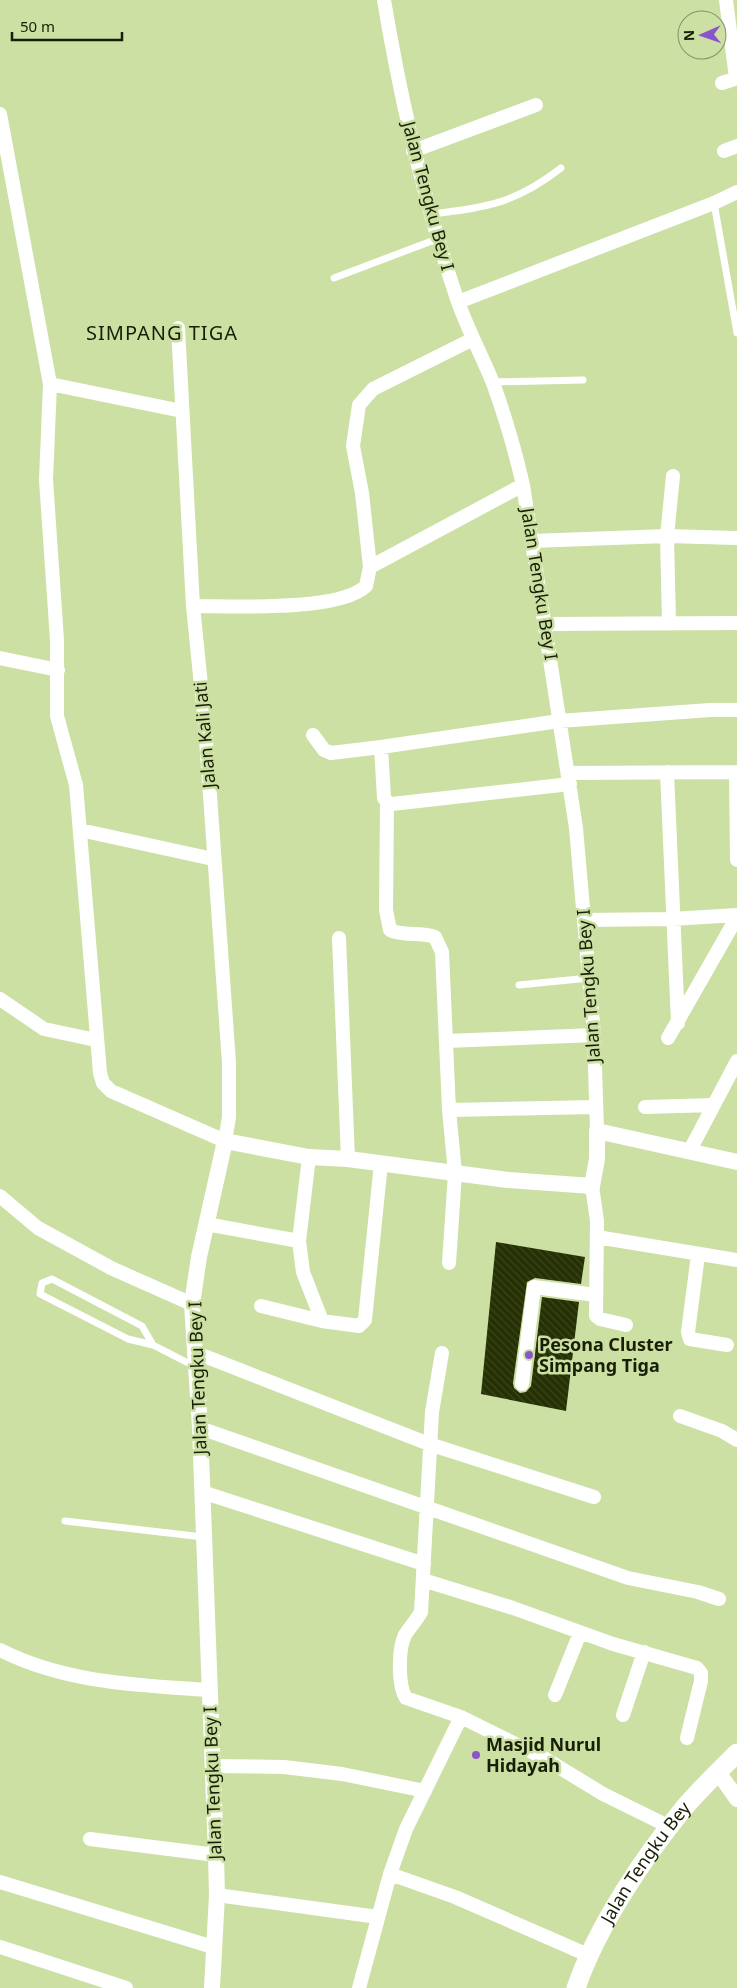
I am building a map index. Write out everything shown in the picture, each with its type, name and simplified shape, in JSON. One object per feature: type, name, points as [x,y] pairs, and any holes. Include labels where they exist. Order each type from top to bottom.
[{"type":"main road","name":"Jalan Tengku Bey","points":[[576,1988],[588,1955],[632,1880],[684,1808],[737,1753]]},
{"type":"street","name":"Jalan Tengku Bey I","points":[[384,0],[413,151],[437,239],[458,302],[492,382],[515,450],[523,485],[569,779],[585,920],[594,1035],[597,1131],[597,1159],[592,1186],[597,1237],[596,1311],[600,1319],[626,1325]]},
{"type":"street","points":[[722,83],[737,78],[730,5]]},
{"type":"street","points":[[413,151],[536,105]]},
{"type":"street","points":[[0,114],[50,384],[46,480],[58,670],[56,716],[76,785],[90,938],[96,1040],[103,1082],[110,1091],[225,1141],[309,1156],[348,1159],[508,1180],[592,1186]]},
{"type":"street","points":[[458,302],[714,203],[737,192]]},
{"type":"street","name":"Jalan Kali Jati","points":[[178,328],[193,606],[205,725],[213,859],[229,1063],[229,1117],[225,1141]]},
{"type":"street","points":[[193,606],[312,604],[362,591],[369,579],[370,567],[362,493],[353,446],[359,405],[373,389],[473,339]]},
{"type":"street","points":[[50,384],[182,411]]},
{"type":"street","points":[[669,623],[666,536],[673,476]]},
{"type":"street","points":[[370,567],[523,485]]},
{"type":"street","points":[[532,541],[666,536],[737,538]]},
{"type":"street","points":[[545,624],[737,623]]},
{"type":"street","points":[[0,658],[58,670]]},
{"type":"street","points":[[312,735],[324,750],[331,753],[381,748],[559,722],[710,710],[737,710]]},
{"type":"street","points":[[381,748],[384,798],[387,802],[386,910],[390,930],[396,933],[428,935],[439,942],[442,952],[449,1110],[454,1173],[449,1263]]},
{"type":"street","points":[[387,802],[411,803],[569,779],[667,772],[736,772],[737,860]]},
{"type":"street","points":[[667,772],[678,1023]]},
{"type":"street","points":[[80,830],[213,859]]},
{"type":"street","points":[[585,920],[737,916]]},
{"type":"street","points":[[668,1038],[737,916]]},
{"type":"street","points":[[340,938],[348,1159]]},
{"type":"street","points":[[0,999],[44,1029],[96,1040]]},
{"type":"street","points":[[446,1040],[594,1035]]},
{"type":"street","points":[[688,1152],[737,1062]]},
{"type":"street","points":[[645,1108],[712,1105]]},
{"type":"street","points":[[449,1110],[596,1106]]},
{"type":"street","points":[[597,1131],[737,1162]]},
{"type":"street","name":"Jalan Tengku Bey I","points":[[212,1988],[217,1895],[216,1855],[200,1428],[194,1360],[192,1304],[206,1224],[225,1141]]},
{"type":"street","points":[[309,1156],[299,1241],[303,1272],[322,1321]]},
{"type":"street","points":[[261,1306],[322,1321],[359,1326],[365,1320],[380,1163]]},
{"type":"street","points":[[0,1196],[38,1228],[111,1268],[192,1304]]},
{"type":"street","points":[[206,1224],[299,1241]]},
{"type":"street","points":[[597,1237],[737,1260]]},
{"type":"street","points":[[698,1255],[688,1332],[690,1339],[727,1345]]},
{"type":"street","points":[[522,1384],[534,1287],[596,1294]]},
{"type":"street","points":[[442,1353],[432,1412],[429,1444],[421,1612],[404,1636],[400,1671],[401,1691],[406,1698],[461,1717],[544,1758],[603,1794],[670,1827]]},
{"type":"street","points":[[194,1360],[429,1444],[594,1497]]},
{"type":"street","points":[[680,1416],[722,1431],[737,1440]]},
{"type":"street","points":[[200,1428],[628,1578],[698,1592],[719,1599]]},
{"type":"street","points":[[202,1492],[424,1564]]},
{"type":"street","points":[[423,1580],[488,1599],[580,1633],[697,1668],[701,1673],[701,1681],[687,1738]]},
{"type":"street","points":[[555,1695],[580,1633]]},
{"type":"street","points":[[0,1650],[27,1663],[68,1676],[132,1685],[209,1690]]},
{"type":"street","points":[[623,1714],[644,1652]]},
{"type":"street","points":[[359,1988],[390,1874],[406,1829],[461,1717]]},
{"type":"street","points":[[212,1766],[293,1768],[342,1774],[425,1791]]},
{"type":"street","points":[[718,1772],[737,1799]]},
{"type":"street","points":[[90,1839],[216,1855]]},
{"type":"street","points":[[390,1874],[455,1897],[588,1955]]},
{"type":"street","points":[[0,1882],[213,1947]]},
{"type":"street","points":[[217,1895],[378,1917]]},
{"type":"street","points":[[0,1947],[126,1988]]},
{"type":"lane","points":[[430,214],[483,208],[506,202],[547,179],[561,168]]},
{"type":"lane","points":[[714,203],[737,333]]},
{"type":"lane","points":[[334,278],[437,239]]},
{"type":"lane","points":[[492,382],[583,380]]},
{"type":"lane","points":[[519,985],[589,978]]},
{"type":"lane","points":[[153,1345],[142,1326],[52,1279],[42,1283],[40,1294],[128,1339],[153,1345],[194,1360]]},
{"type":"lane","points":[[65,1521],[203,1537]]},
{"type":"building","name":"Pesona Cluster Simpang Tiga","points":[[496,1242],[585,1257],[581,1284],[535,1278],[527,1282],[513,1383],[514,1388],[520,1393],[526,1392],[531,1386],[542,1297],[579,1302],[566,1411],[481,1394]]},
{"type":"place","name":"Pesona Cluster Simpang Tiga","points":[[529,1355]]},
{"type":"place","name":"Masjid Nurul Hidayah","points":[[476,1755]]},
{"type":"district","name":"SIMPANG TIGA","points":[[162,333]]}]
